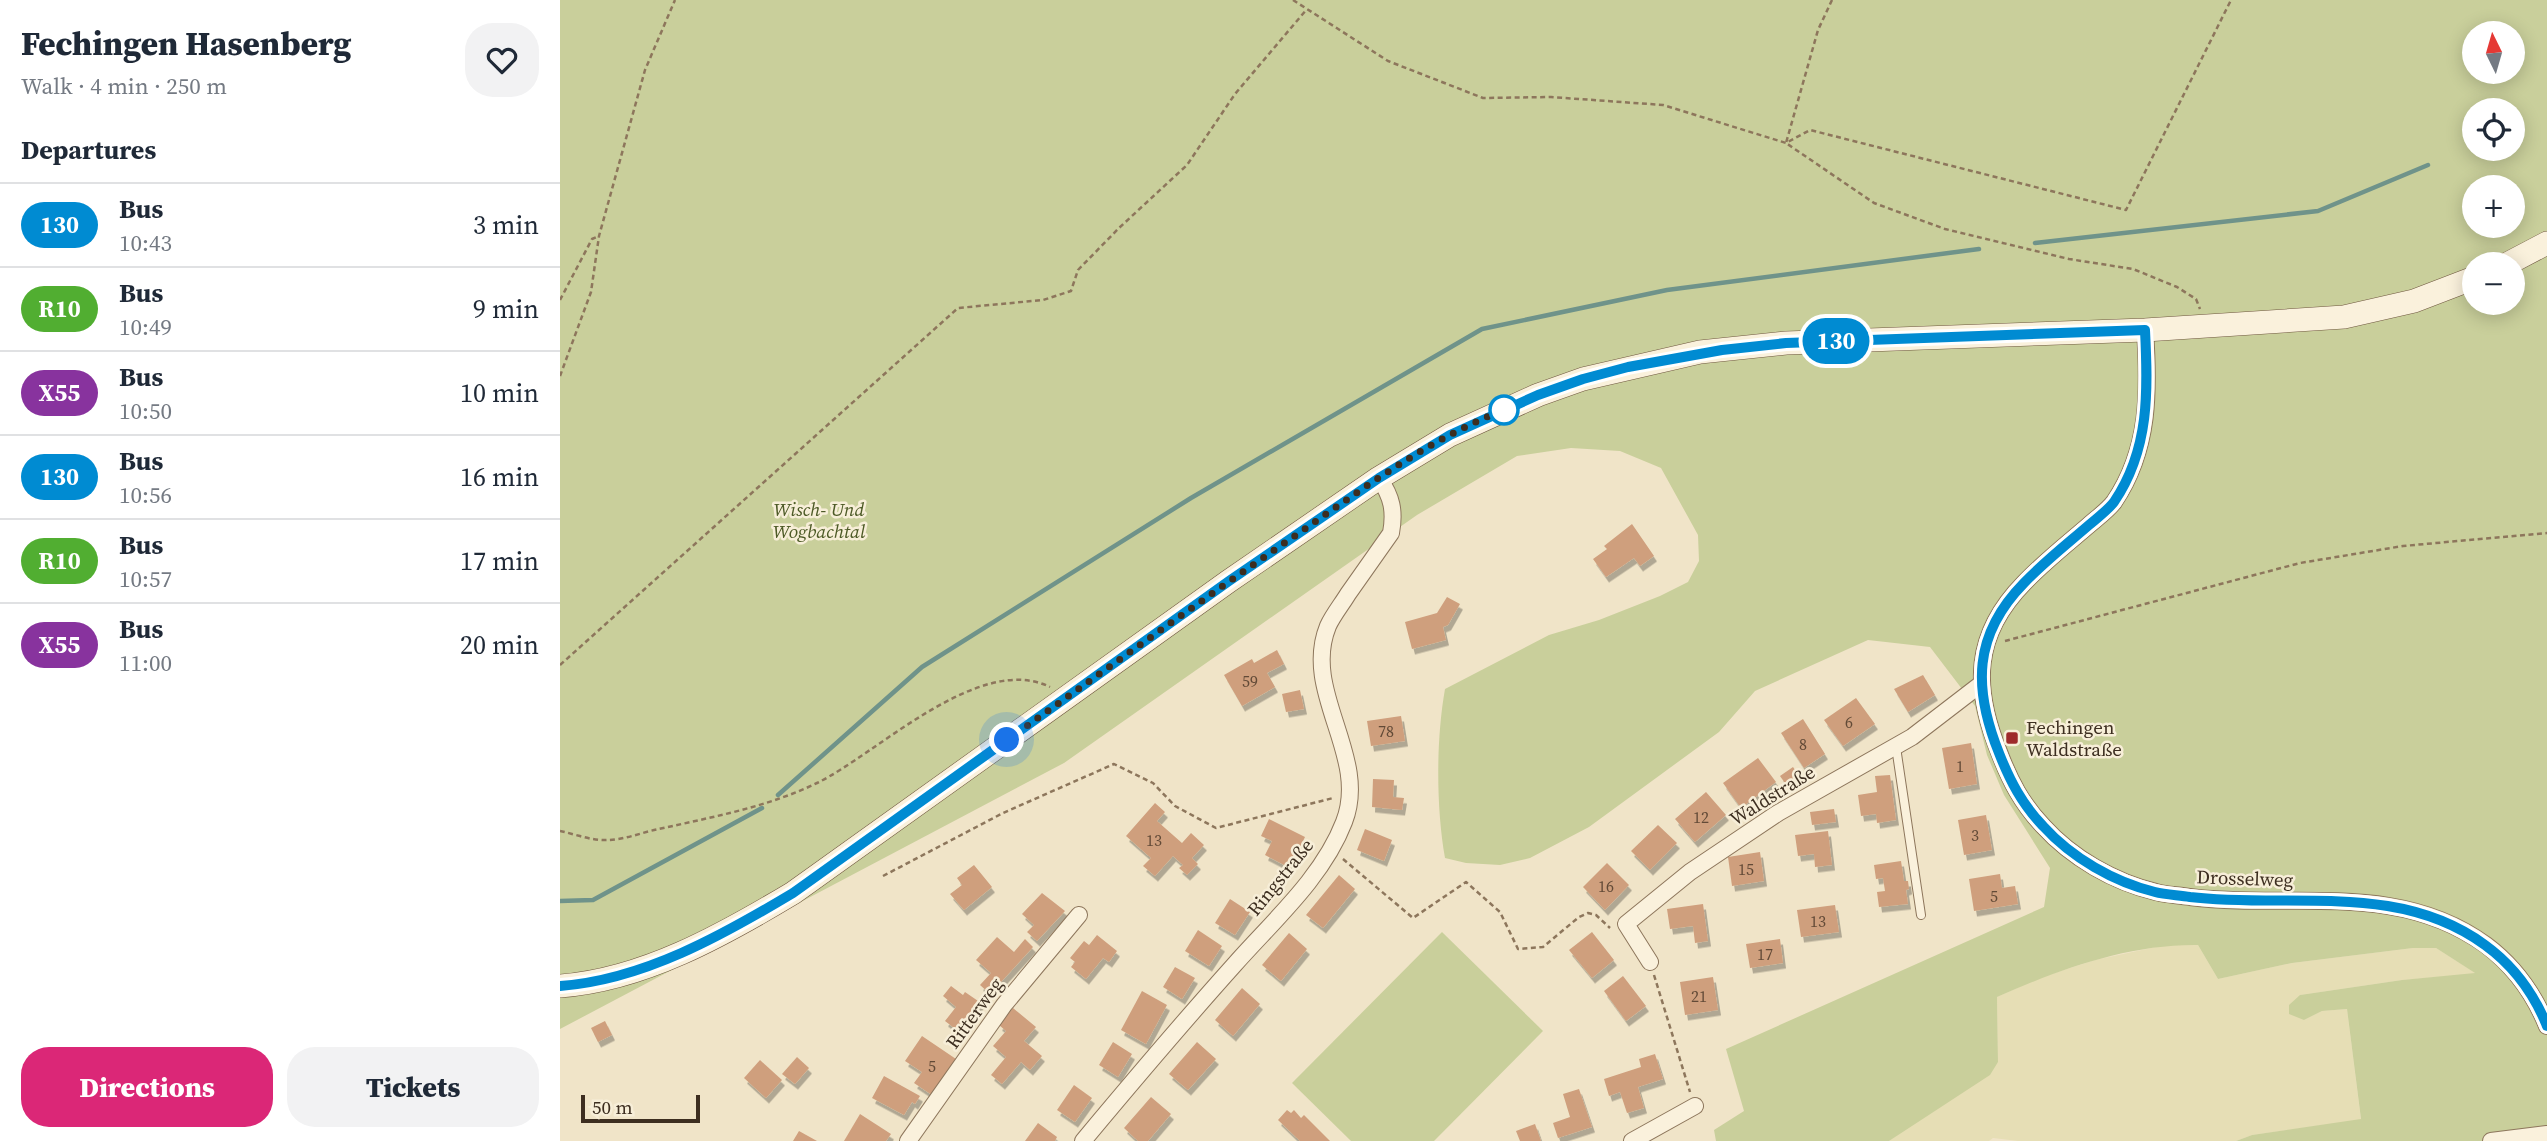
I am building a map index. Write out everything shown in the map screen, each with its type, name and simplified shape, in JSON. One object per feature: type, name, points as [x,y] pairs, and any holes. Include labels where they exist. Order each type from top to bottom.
[{"type":"main road","points":[[2525,255],[2547,243]]},
{"type":"main road","points":[[560,986],[618,975],[641,967],[740,925],[793,893],[1379,478],[1450,435],[1538,395],[1583,379],[1700,352],[1786,343],[2145,330],[2344,317],[2414,301],[2462,283]]},
{"type":"street","points":[[1981,684],[1985,647],[1994,625],[2015,594],[2113,503],[2130,472],[2140,445],[2148,407],[2145,330]]},
{"type":"street","name":"Ringstraße","points":[[1083,1141],[1306,884],[1331,849],[1345,820],[1349,794],[1348,771],[1326,697],[1322,673],[1323,651],[1328,626],[1391,533],[1394,516],[1388,491],[1379,478]]},
{"type":"street","name":"Drosselweg","points":[[1981,684],[1984,708],[1992,734],[2011,781],[2025,807],[2072,853],[2115,878],[2156,893],[2220,901],[2387,904],[2429,914],[2466,931],[2497,953],[2524,982],[2538,1003],[2547,1026]]},
{"type":"street","name":"Waldstraße","points":[[1626,924],[1690,872],[1778,813],[1896,747],[1981,684]]},
{"type":"street","name":"Ritterweg","points":[[908,1141],[1004,1004],[1079,915]]},
{"type":"street","points":[[1626,924],[1650,962]]},
{"type":"street","points":[[1632,1141],[1695,1106]]},
{"type":"street","points":[[2491,1141],[2547,1134]]},
{"type":"lane","points":[[1896,747],[1921,915]]},
{"type":"path","points":[[560,376],[591,292],[599,236],[645,70],[675,0]]},
{"type":"path","points":[[1293,0],[1388,61],[1483,97],[1551,97],[1663,105],[1786,143],[1874,203],[1945,229],[2069,259],[2133,269],[2177,287],[2196,299],[2207,326]]},
{"type":"path","points":[[1786,143],[1818,30],[1832,0]]},
{"type":"path","points":[[1786,143],[1810,130],[2126,210],[2231,0]]},
{"type":"path","points":[[560,665],[958,308],[1043,300],[1071,291],[1078,270],[1186,165],[1235,94],[1307,9]]},
{"type":"path","points":[[560,300],[592,239],[599,236]]},
{"type":"path","points":[[1985,647],[2300,563],[2403,546],[2547,533]]},
{"type":"path","points":[[560,831],[607,840],[747,810],[818,783],[944,702],[993,683],[1015,680],[1041,683],[1068,696]]},
{"type":"path","points":[[883,876],[1003,813],[1114,764],[1153,783],[1175,806],[1216,828],[1349,794]]},
{"type":"path","points":[[1331,849],[1413,918],[1466,882],[1500,912],[1518,949],[1543,947],[1579,917],[1588,913],[1596,915],[1614,932],[1626,924]]},
{"type":"path","points":[[1650,962],[1695,1106]]},
{"type":"shaded area","points":[[2170,944],[2198,945],[2218,979],[2292,963],[2413,948],[2436,948],[2477,974],[2402,980],[2300,995],[2304,1020],[2322,1011],[2347,1009],[2361,1120],[2252,1135],[2236,1141],[2018,1141],[1993,1138],[1989,1141],[1889,1141],[1998,1062],[1997,997],[2039,978],[2095,960]]},
{"type":"green space","name":"Wisch- Und Wogbachtal","points":[[560,0],[2547,0],[2547,1141],[2236,1141],[2252,1135],[2361,1119],[2347,1009],[2322,1011],[2304,1020],[2289,1014],[2289,1005],[2300,995],[2402,980],[2475,973],[2436,948],[2413,948],[2292,963],[2218,979],[2198,945],[2146,949],[2095,960],[1997,997],[1998,1062],[1990,1075],[1889,1141],[1716,1141],[1714,1130],[1744,1111],[1726,1049],[2044,907],[2050,868],[2004,795],[1987,755],[1975,706],[1930,647],[1868,640],[1755,691],[1719,732],[1589,827],[1530,858],[1500,865],[1466,863],[1445,858],[1438,774],[1445,689],[1549,635],[1599,620],[1688,582],[1699,561],[1698,535],[1661,468],[1620,451],[1571,448],[1517,456],[1417,515],[1064,763],[560,1029]]},
{"type":"green space","points":[[1442,932],[1543,1031],[1434,1141],[1351,1141],[1292,1083]]},
{"type":"building","points":[[1632,524],[1654,556],[1640,566],[1634,558],[1606,577],[1593,559],[1607,549],[1604,546]]},
{"type":"building","points":[[1447,597],[1460,604],[1448,625],[1443,627],[1446,640],[1412,649],[1405,622],[1437,613]]},
{"type":"building","points":[[1277,650],[1284,664],[1267,673],[1275,687],[1242,706],[1224,675],[1252,659],[1254,663]]},
{"type":"building","points":[[1923,675],[1935,695],[1908,712],[1894,689]]},
{"type":"building","points":[[1300,690],[1304,709],[1286,712],[1282,694]]},
{"type":"building","points":[[1856,698],[1875,724],[1843,746],[1824,720]]},
{"type":"building","points":[[1401,716],[1405,741],[1371,746],[1367,721]]},
{"type":"building","points":[[1803,719],[1825,754],[1804,768],[1781,733]]},
{"type":"building","points":[[1971,743],[1977,784],[1949,789],[1942,748]]},
{"type":"building","points":[[1758,758],[1776,782],[1741,808],[1723,783]]},
{"type":"building","points":[[1793,767],[1800,777],[1787,786],[1780,776]]},
{"type":"building","points":[[1890,775],[1896,820],[1877,823],[1876,814],[1861,816],[1858,795],[1877,792],[1875,776]]},
{"type":"building","points":[[1373,779],[1394,780],[1393,797],[1404,798],[1402,810],[1372,807]]},
{"type":"building","points":[[1706,792],[1726,815],[1695,842],[1675,819]]},
{"type":"building","points":[[1155,803],[1165,812],[1157,821],[1182,843],[1191,833],[1204,845],[1192,858],[1198,864],[1187,875],[1179,868],[1183,865],[1173,856],[1155,876],[1143,866],[1151,858],[1126,836]]},
{"type":"building","points":[[1834,809],[1836,822],[1812,825],[1810,812]]},
{"type":"building","points":[[1986,815],[1992,850],[1964,855],[1958,820]]},
{"type":"building","points":[[1269,819],[1305,837],[1290,868],[1265,855],[1272,841],[1261,836]]},
{"type":"building","points":[[1658,825],[1677,843],[1650,870],[1631,851]]},
{"type":"building","points":[[1365,829],[1392,840],[1384,861],[1357,850]]},
{"type":"building","points":[[1828,831],[1832,865],[1815,867],[1814,854],[1798,856],[1795,835]]},
{"type":"building","points":[[1760,852],[1764,881],[1732,886],[1728,857]]},
{"type":"building","points":[[1901,861],[1904,881],[1908,881],[1908,904],[1879,907],[1877,892],[1885,891],[1883,878],[1876,879],[1874,865]]},
{"type":"building","points":[[1607,863],[1629,885],[1605,910],[1583,887]]},
{"type":"building","points":[[974,865],[992,887],[964,910],[950,894],[962,885],[957,878]]},
{"type":"building","points":[[2000,874],[2002,888],[2015,886],[2018,904],[1974,911],[1969,879]]},
{"type":"building","points":[[1339,875],[1355,889],[1323,928],[1306,915]]},
{"type":"building","points":[[1042,893],[1065,911],[1037,941],[1027,932],[1034,925],[1022,914]]},
{"type":"building","points":[[1230,899],[1250,912],[1235,935],[1215,923]]},
{"type":"building","points":[[1703,904],[1708,941],[1695,943],[1693,926],[1670,929],[1667,909]]},
{"type":"building","points":[[1835,905],[1839,932],[1801,937],[1797,910]]},
{"type":"building","points":[[1198,930],[1222,946],[1209,966],[1185,951]]},
{"type":"building","points":[[1592,932],[1614,960],[1592,978],[1569,950]]},
{"type":"building","points":[[1289,933],[1307,949],[1281,981],[1262,965]]},
{"type":"building","points":[[1097,935],[1117,951],[1109,962],[1103,958],[1086,979],[1071,967],[1075,962],[1070,958],[1084,941],[1089,945]]},
{"type":"building","points":[[997,937],[1014,952],[1025,939],[1033,947],[990,994],[980,985],[991,973],[976,960]]},
{"type":"building","points":[[1780,939],[1783,963],[1750,968],[1746,944]]},
{"type":"building","points":[[1175,967],[1195,978],[1182,999],[1163,987]]},
{"type":"building","points":[[1623,976],[1646,1006],[1626,1021],[1604,991]]},
{"type":"building","points":[[1713,977],[1718,1010],[1685,1015],[1680,982]]},
{"type":"building","points":[[951,986],[981,1003],[962,1034],[945,1021],[956,1007],[943,996]]},
{"type":"building","points":[[1242,988],[1260,1004],[1233,1036],[1215,1020]]},
{"type":"building","points":[[1142,991],[1167,1005],[1146,1044],[1121,1030]]},
{"type":"building","points":[[1013,1008],[1036,1027],[1024,1041],[1042,1056],[1030,1070],[1021,1062],[1002,1084],[991,1075],[1006,1057],[993,1046],[1006,1031],[999,1025]]},
{"type":"building","points":[[605,1021],[612,1035],[598,1042],[591,1028]]},
{"type":"building","points":[[922,1036],[956,1059],[932,1095],[914,1083],[922,1072],[905,1061]]},
{"type":"building","points":[[1113,1042],[1132,1054],[1118,1077],[1099,1065]]},
{"type":"building","points":[[1197,1042],[1216,1059],[1188,1090],[1169,1074]]},
{"type":"building","points":[[1655,1054],[1663,1079],[1638,1087],[1644,1108],[1627,1113],[1620,1092],[1609,1096],[1604,1079],[1641,1067],[1639,1059]]},
{"type":"building","points":[[797,1057],[809,1068],[795,1084],[782,1074]]},
{"type":"building","points":[[760,1060],[782,1080],[766,1098],[744,1078]]},
{"type":"building","points":[[884,1076],[920,1096],[915,1104],[912,1102],[904,1115],[872,1098]]},
{"type":"building","points":[[1074,1085],[1092,1098],[1075,1122],[1057,1110]]},
{"type":"building","points":[[1579,1089],[1592,1127],[1558,1138],[1553,1123],[1570,1117],[1563,1094]]},
{"type":"building","points":[[1151,1097],[1171,1114],[1148,1141],[1138,1141],[1124,1128]]},
{"type":"building","points":[[1287,1110],[1291,1113],[1294,1110],[1301,1118],[1304,1115],[1330,1141],[1300,1141],[1278,1120]]},
{"type":"building","points":[[860,1114],[891,1134],[886,1141],[844,1141]]},
{"type":"building","points":[[1038,1123],[1057,1137],[1055,1141],[1025,1141]]},
{"type":"building","points":[[1535,1124],[1541,1141],[1520,1141],[1516,1131]]},
{"type":"building","points":[[799,1131],[817,1141],[793,1141]]},
{"type":"waterway","points":[[2035,243],[2318,211],[2428,165]]},
{"type":"waterway","points":[[778,795],[922,667],[1191,498],[1482,329],[1667,290],[1979,249]]},
{"type":"waterway","points":[[560,901],[593,900],[762,808]]},
{"type":"bus line","name":"130","points":[[560,986],[618,975],[664,959],[740,925],[793,893],[1229,581],[1379,478],[1450,435],[1538,395],[1628,367],[1700,352],[1786,343],[2145,330],[2148,407],[2140,445],[2130,472],[2113,503],[2024,583],[2006,604],[1985,647],[1981,684],[1984,708],[2011,781],[2025,807],[2072,853],[2115,878],[2156,893],[2220,901],[2387,904],[2429,914],[2466,931],[2497,953],[2524,982],[2538,1003],[2547,1026]]},
{"type":"place","name":"Fechingen Waldstraße","points":[[2012,738]]},
{"type":"route","points":[[1007,740],[1229,581],[1379,478],[1450,435],[1504,410]]}]
